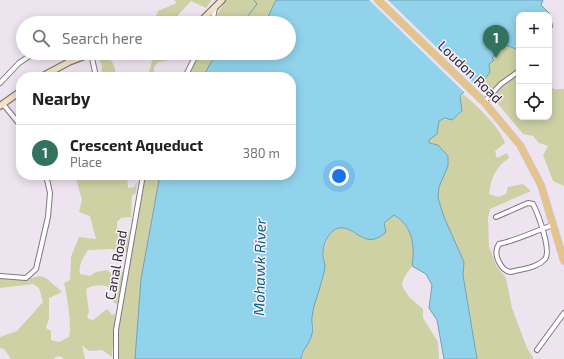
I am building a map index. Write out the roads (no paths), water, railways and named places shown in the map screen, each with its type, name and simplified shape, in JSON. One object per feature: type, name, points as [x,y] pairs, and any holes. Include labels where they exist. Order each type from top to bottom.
[{"type":"main road","points":[[206,16],[222,0]]},
{"type":"main road","name":"Loudon Road","points":[[378,0],[484,102],[511,133],[524,151],[541,185],[564,261]]},
{"type":"main road","points":[[50,72],[74,60]]},
{"type":"main road","points":[[1,105],[16,94]]},
{"type":"street","points":[[213,16],[215,8]]},
{"type":"street","points":[[0,83],[23,60]]},
{"type":"street","points":[[92,60],[95,72]]},
{"type":"street","points":[[188,72],[194,60]]},
{"type":"street","points":[[484,102],[501,84],[516,72]]},
{"type":"street","points":[[1,105],[16,121]]},
{"type":"street","points":[[0,276],[26,278],[36,268],[48,218],[50,198],[47,180]]},
{"type":"street","name":"Canal Road","points":[[116,359],[116,330],[143,180]]},
{"type":"street","points":[[496,217],[531,203],[535,208],[542,230],[548,251],[544,260],[536,265],[511,272],[503,270],[496,250],[499,244],[542,230],[554,225]]},
{"type":"street","points":[[537,350],[564,313]]},
{"type":"water","name":"Mohawk River","points":[[276,0],[543,0],[541,5],[548,12],[516,12],[516,49],[503,44],[492,58],[494,60],[489,64],[490,72],[485,79],[476,80],[460,96],[462,111],[452,120],[445,118],[439,121],[437,134],[429,140],[429,143],[438,145],[448,156],[448,166],[439,187],[438,198],[444,217],[464,262],[463,275],[477,359],[444,359],[437,320],[429,308],[432,285],[426,274],[412,266],[413,244],[409,231],[394,215],[384,223],[386,232],[379,237],[366,239],[350,230],[339,228],[333,231],[328,237],[323,249],[325,269],[314,306],[312,334],[301,359],[135,359],[141,279],[159,180],[296,180],[296,72],[206,72],[212,60],[296,60],[296,16],[268,16]]},
{"type":"waterway","points":[[248,16],[257,4],[254,0]]},
{"type":"place","name":"Crescent Aqueduct","points":[[496,58]]}]
